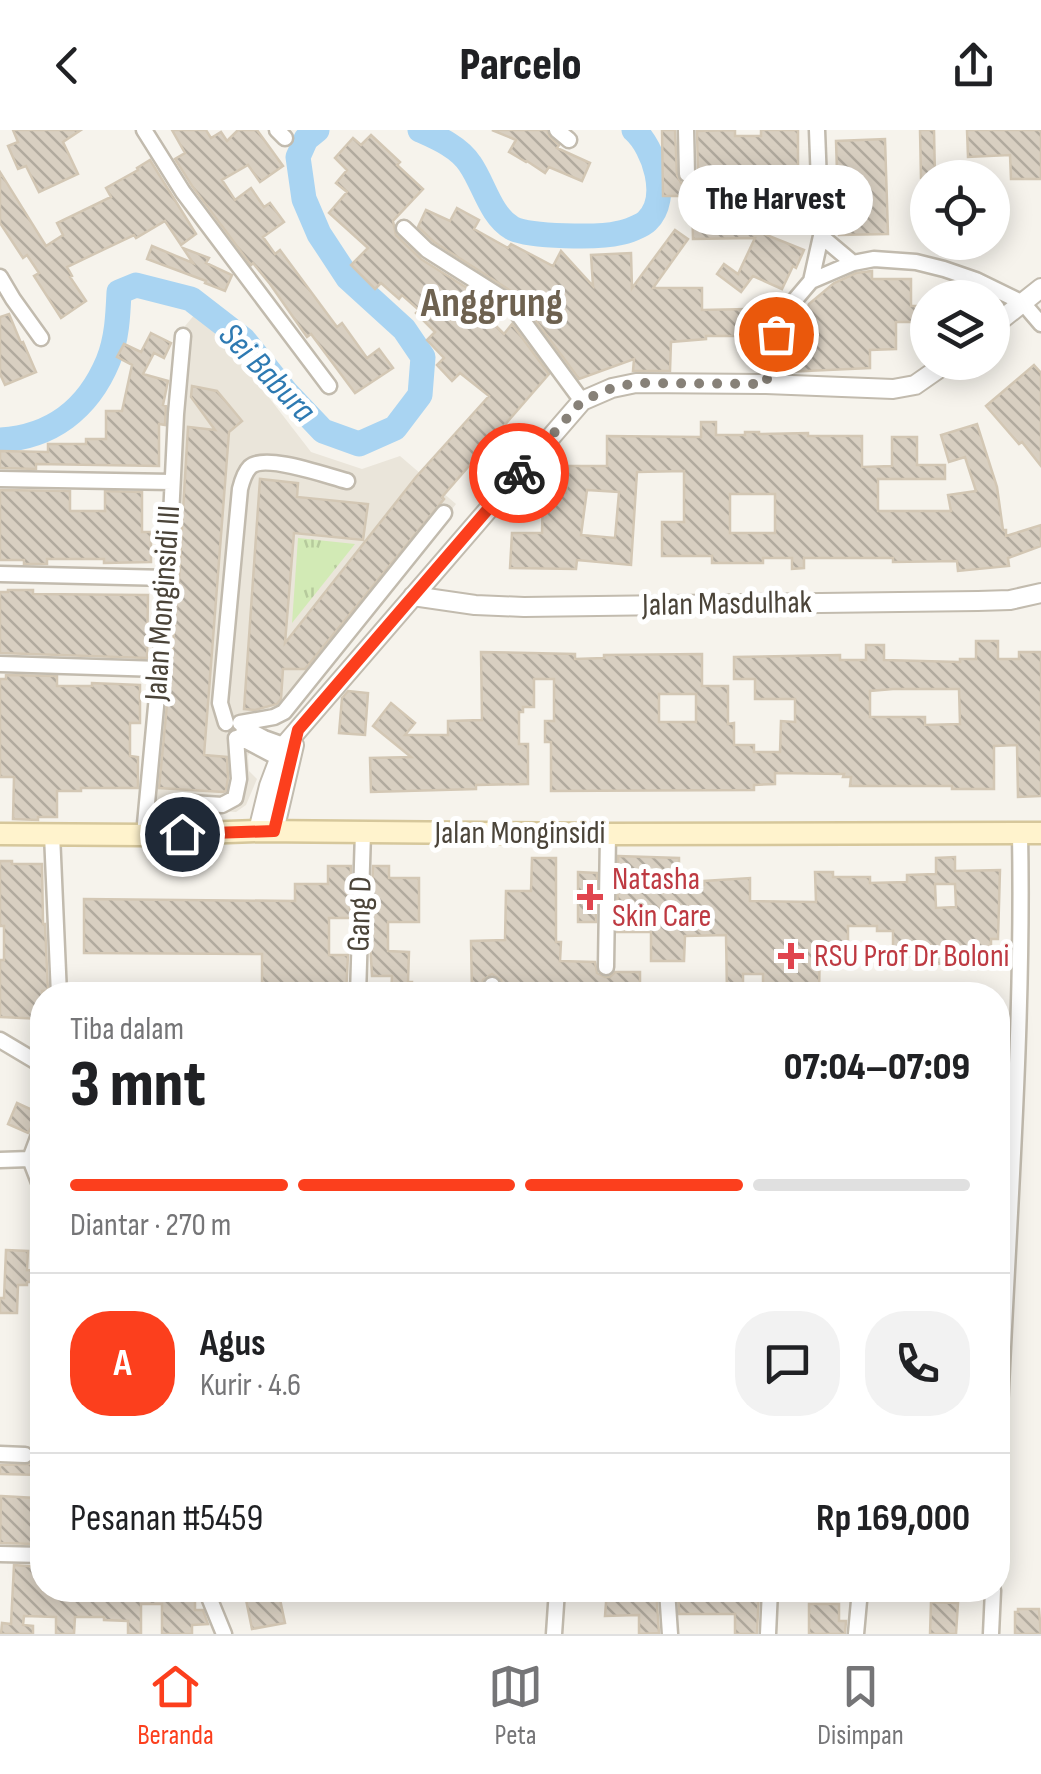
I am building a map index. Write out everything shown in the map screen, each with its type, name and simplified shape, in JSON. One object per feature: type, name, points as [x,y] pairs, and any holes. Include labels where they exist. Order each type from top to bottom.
[{"type":"main road","name":"Jalan Monginsidi","points":[[0,834],[1031,833]]},
{"type":"street","points":[[144,130],[183,192],[330,386]]},
{"type":"street","points":[[686,130],[687,174]]},
{"type":"street","points":[[766,384],[776,334],[784,314],[810,281],[821,236],[818,130]]},
{"type":"street","points":[[404,228],[426,250],[510,302],[582,401]]},
{"type":"street","points":[[821,236],[854,262]]},
{"type":"street","points":[[810,281],[854,262],[916,262],[976,280],[1023,303],[1041,324]]},
{"type":"street","points":[[0,277],[41,338]]},
{"type":"street","points":[[1010,313],[1041,288]]},
{"type":"street","points":[[172,482],[183,336]]},
{"type":"street","points":[[266,831],[288,749],[412,596],[582,401],[636,383],[893,389],[915,386],[923,380]]},
{"type":"street","points":[[177,802],[222,804],[235,798],[239,779],[237,730],[220,703],[240,489],[247,469],[256,462],[273,462],[346,481]]},
{"type":"street","name":"Jalan Monginsidi III","points":[[0,479],[172,482],[168,578],[144,835]]},
{"type":"street","points":[[237,730],[284,712],[444,513]]},
{"type":"street","points":[[0,574],[168,578]]},
{"type":"street","name":"Jalan Masdulhak","points":[[412,596],[524,606],[978,602],[1041,594]]},
{"type":"street","points":[[0,664],[160,669]]},
{"type":"street","points":[[237,730],[288,749]]},
{"type":"street","name":"Gang D","points":[[358,982],[362,832]]},
{"type":"street","points":[[1010,1112],[1019,1050],[1022,932],[1031,833]]},
{"type":"street","points":[[52,834],[58,982]]},
{"type":"street","points":[[606,967],[608,834]]},
{"type":"street","points":[[0,1040],[30,1058]]},
{"type":"street","points":[[0,1160],[30,1159]]},
{"type":"street","points":[[0,1454],[25,1455]]},
{"type":"street","points":[[0,1554],[30,1555]]},
{"type":"street","points":[[211,1602],[224,1634]]},
{"type":"street","points":[[554,1634],[555,1602]]},
{"type":"street","points":[[668,1602],[670,1634]]},
{"type":"street","points":[[768,1634],[769,1602]]},
{"type":"street","points":[[856,1634],[859,1602]]},
{"type":"street","points":[[992,1634],[993,1602]]},
{"type":"shaded area","points":[[196,313],[221,335],[311,452],[362,469],[400,456],[456,504],[292,715],[260,731],[248,756],[249,771],[257,779],[246,805],[236,812],[150,808],[185,326]]},
{"type":"green space","points":[[298,538],[355,544],[292,623]]},
{"type":"building","points":[[13,130],[81,130],[63,142],[78,174],[39,192],[26,166],[18,169],[8,146],[18,142]]},
{"type":"building","points":[[172,130],[206,130],[211,138],[221,132],[227,141],[238,130],[257,130],[283,166],[260,182],[248,165],[222,180],[235,200],[251,188],[264,207],[270,203],[284,222],[263,237],[275,254],[280,250],[337,327],[342,323],[367,358],[379,349],[393,368],[355,393],[311,334],[307,337],[192,186],[175,159],[185,153]]},
{"type":"building","points":[[492,130],[547,130],[559,145],[557,148],[590,163],[582,181],[549,167],[545,173],[509,152],[516,140]]},
{"type":"building","points":[[662,130],[675,130],[677,175],[686,185],[698,175],[697,131],[735,130],[735,136],[761,136],[761,130],[798,130],[798,177],[803,177],[803,188],[798,188],[799,231],[759,232],[804,250],[782,289],[753,276],[741,292],[717,274],[724,264],[738,274],[755,238],[693,239],[692,196],[663,196]]},
{"type":"building","points":[[920,130],[934,130],[935,160],[921,160]]},
{"type":"building","points":[[967,130],[1041,130],[1041,179],[1011,179],[1010,155],[968,157]]},
{"type":"building","points":[[371,135],[423,189],[393,221],[396,235],[421,259],[486,300],[479,309],[504,334],[512,324],[549,374],[442,497],[305,669],[283,669],[281,699],[277,704],[244,709],[260,479],[298,483],[297,497],[368,504],[363,540],[294,533],[285,643],[416,477],[489,396],[460,373],[452,381],[437,365],[444,358],[427,340],[435,332],[416,313],[419,310],[381,283],[375,289],[351,265],[368,248],[329,213],[347,192],[336,183],[347,170],[335,158],[353,138],[361,145]]},
{"type":"building","points":[[885,139],[888,234],[839,235],[836,141]]},
{"type":"building","points":[[150,160],[196,234],[181,245],[165,221],[136,238],[134,235],[67,267],[86,301],[61,318],[34,276],[39,273],[27,255],[23,258],[0,223],[0,172],[46,246],[63,235],[57,223],[111,197],[106,188]]},
{"type":"building","points":[[457,208],[479,220],[474,229],[508,248],[511,244],[553,266],[561,251],[593,286],[591,255],[631,253],[632,288],[675,230],[688,239],[653,288],[702,288],[702,310],[747,309],[748,336],[706,336],[671,342],[670,371],[633,371],[634,359],[579,379],[522,302],[525,300],[434,242],[418,227],[426,210],[450,221]]},
{"type":"building","points":[[152,246],[193,263],[183,248],[209,258],[206,263],[232,275],[225,291],[147,259]]},
{"type":"building","points":[[872,271],[872,279],[911,279],[910,322],[896,322],[896,349],[870,350],[870,368],[786,372],[809,304],[834,283]]},
{"type":"building","points":[[9,314],[36,372],[5,385],[0,374],[0,317]]},
{"type":"building","points":[[151,333],[171,343],[164,358],[154,353],[143,374],[168,381],[163,405],[165,425],[159,424],[159,466],[36,464],[36,469],[0,468],[0,451],[48,452],[48,444],[86,444],[86,439],[106,439],[106,411],[122,411],[132,365],[117,357],[124,344],[141,352]]},
{"type":"building","points":[[1034,365],[1041,373],[1041,466],[986,406]]},
{"type":"building","points":[[192,386],[217,391],[242,421],[229,432],[204,755],[227,757],[228,778],[223,792],[159,788],[179,579],[188,427],[215,430],[191,397]]},
{"type":"building","points":[[701,422],[716,422],[716,435],[759,432],[862,436],[862,467],[892,466],[892,437],[917,437],[917,465],[945,465],[945,479],[878,479],[878,511],[951,511],[948,495],[976,491],[965,457],[949,462],[941,435],[977,424],[997,487],[1006,536],[1041,525],[1041,546],[1008,558],[1009,566],[958,571],[957,561],[804,558],[804,568],[792,569],[792,558],[763,558],[763,563],[712,563],[712,556],[662,556],[662,522],[684,522],[684,471],[637,472],[631,565],[577,560],[576,569],[510,568],[512,533],[542,533],[543,493],[566,493],[569,466],[607,466],[607,436],[701,437]],"holes":[[[587,490],[619,492],[615,538],[581,535]],[[730,494],[775,494],[775,533],[730,533]]]},
{"type":"building","points":[[0,490],[70,491],[70,511],[105,511],[105,491],[142,492],[142,532],[151,532],[151,562],[47,559],[47,564],[24,564],[24,560],[0,560]]},
{"type":"building","points":[[33,590],[33,594],[148,595],[147,658],[0,653],[0,592]]},
{"type":"building","points":[[976,641],[998,641],[998,659],[1019,659],[1019,652],[1041,652],[1041,796],[1018,797],[1017,745],[994,746],[994,789],[850,786],[851,777],[843,777],[844,774],[775,773],[775,784],[754,785],[754,790],[551,791],[551,742],[545,742],[545,721],[554,721],[554,679],[534,679],[534,707],[523,707],[523,712],[519,712],[519,744],[528,744],[528,784],[371,792],[370,758],[411,757],[373,726],[391,703],[415,723],[405,735],[448,735],[448,721],[482,720],[481,652],[575,654],[575,659],[702,654],[702,686],[728,686],[728,724],[734,723],[734,745],[754,745],[754,752],[780,752],[781,721],[795,722],[795,699],[755,699],[755,679],[734,679],[734,657],[840,655],[840,660],[866,660],[866,645],[884,645],[884,660],[976,659]],"holes":[[[959,689],[960,724],[925,725],[925,717],[870,717],[870,691]],[[659,694],[696,694],[696,722],[659,722]]]},
{"type":"building","points":[[6,675],[57,676],[57,686],[140,685],[140,723],[130,723],[130,756],[138,757],[138,788],[57,791],[57,817],[13,819],[14,777],[0,777],[0,679],[6,679]]},
{"type":"building","points":[[348,691],[368,693],[365,735],[339,733],[342,698]]},
{"type":"building","points":[[618,856],[679,858],[679,884],[704,885],[704,881],[750,878],[750,901],[816,902],[815,872],[833,872],[833,877],[870,877],[870,883],[907,882],[907,875],[936,874],[936,858],[955,857],[955,871],[1000,870],[998,939],[991,939],[991,960],[924,965],[924,956],[893,956],[893,931],[877,931],[877,926],[848,926],[848,942],[820,943],[819,982],[763,982],[763,974],[743,974],[743,982],[727,982],[726,935],[685,936],[684,961],[651,961],[651,932],[617,932]],"holes":[[[935,884],[955,884],[956,907],[936,908]]]},
{"type":"building","points":[[532,858],[556,858],[556,942],[561,942],[560,961],[595,962],[597,973],[605,977],[615,972],[640,972],[640,982],[501,982],[492,974],[483,982],[472,982],[471,941],[505,940],[506,891],[531,891]]},
{"type":"building","points":[[0,861],[42,864],[48,982],[30,982],[30,1018],[0,1017],[4,926],[0,926]]},
{"type":"building","points":[[328,866],[351,866],[350,918],[329,918],[329,955],[348,955],[347,982],[262,982],[262,954],[84,953],[84,899],[295,901],[295,884],[328,884]]},
{"type":"building","points":[[373,866],[389,866],[389,878],[419,878],[419,922],[388,922],[388,951],[409,952],[408,982],[392,982],[392,976],[372,976]]},
{"type":"building","name":"Natasha Skin Care","points":[[578,872],[597,873],[596,922],[578,922]]},
{"type":"building","points":[[17,1103],[30,1109],[28,1133],[8,1124]]},
{"type":"building","points":[[6,1250],[28,1251],[30,1282],[18,1285],[17,1313],[0,1313],[0,1298],[4,1298]]},
{"type":"building","points":[[30,1464],[30,1475],[0,1474],[0,1465]]},
{"type":"building","points":[[1,1496],[30,1498],[30,1544],[0,1543]]},
{"type":"building","points":[[14,1565],[30,1566],[30,1602],[195,1602],[195,1610],[203,1610],[208,1624],[192,1625],[192,1634],[162,1634],[162,1604],[141,1604],[141,1634],[128,1634],[128,1621],[75,1617],[74,1634],[56,1634],[56,1617],[24,1616],[23,1625],[33,1626],[33,1634],[1,1634],[2,1623],[11,1624]]},
{"type":"building","points":[[246,1602],[281,1602],[285,1623],[252,1629]]},
{"type":"building","points":[[606,1602],[657,1602],[659,1633],[639,1634],[639,1615],[605,1616]]},
{"type":"building","points":[[678,1602],[758,1602],[757,1634],[735,1634],[735,1614],[679,1614]]},
{"type":"building","points":[[931,1602],[958,1603],[956,1634],[930,1634]]},
{"type":"building","points":[[809,1604],[839,1604],[839,1621],[846,1621],[845,1634],[809,1634]]},
{"type":"building","points":[[1018,1609],[1039,1609],[1041,1634],[1015,1634]]},
{"type":"waterway","name":"Sei Babura","points":[[0,440],[51,426],[90,393],[111,353],[119,292],[136,285],[191,299],[244,340],[323,431],[359,444],[395,428],[420,395],[423,357],[404,329],[348,278],[319,234],[304,199],[298,157],[306,139],[317,130]]},
{"type":"waterway","name":"Sei Babura","points":[[420,130],[465,158],[493,207],[512,228],[581,236],[630,230],[645,223],[654,211],[658,200],[657,174],[648,149],[634,130]]},
{"type":"way so far","points":[[519,473],[582,401],[612,388],[636,383],[766,384],[776,334]]},
{"type":"place","name":"The Harvest","points":[[776,334]]},
{"type":"place","name":"Natasha Skin Care","points":[[590,897]]},
{"type":"place","name":"RSU Prof Dr Boloni","points":[[791,956]]},
{"type":"district","name":"Anggrung","points":[[492,303]]},
{"type":"route","points":[[182,834],[274,831],[298,730],[519,473]]}]
